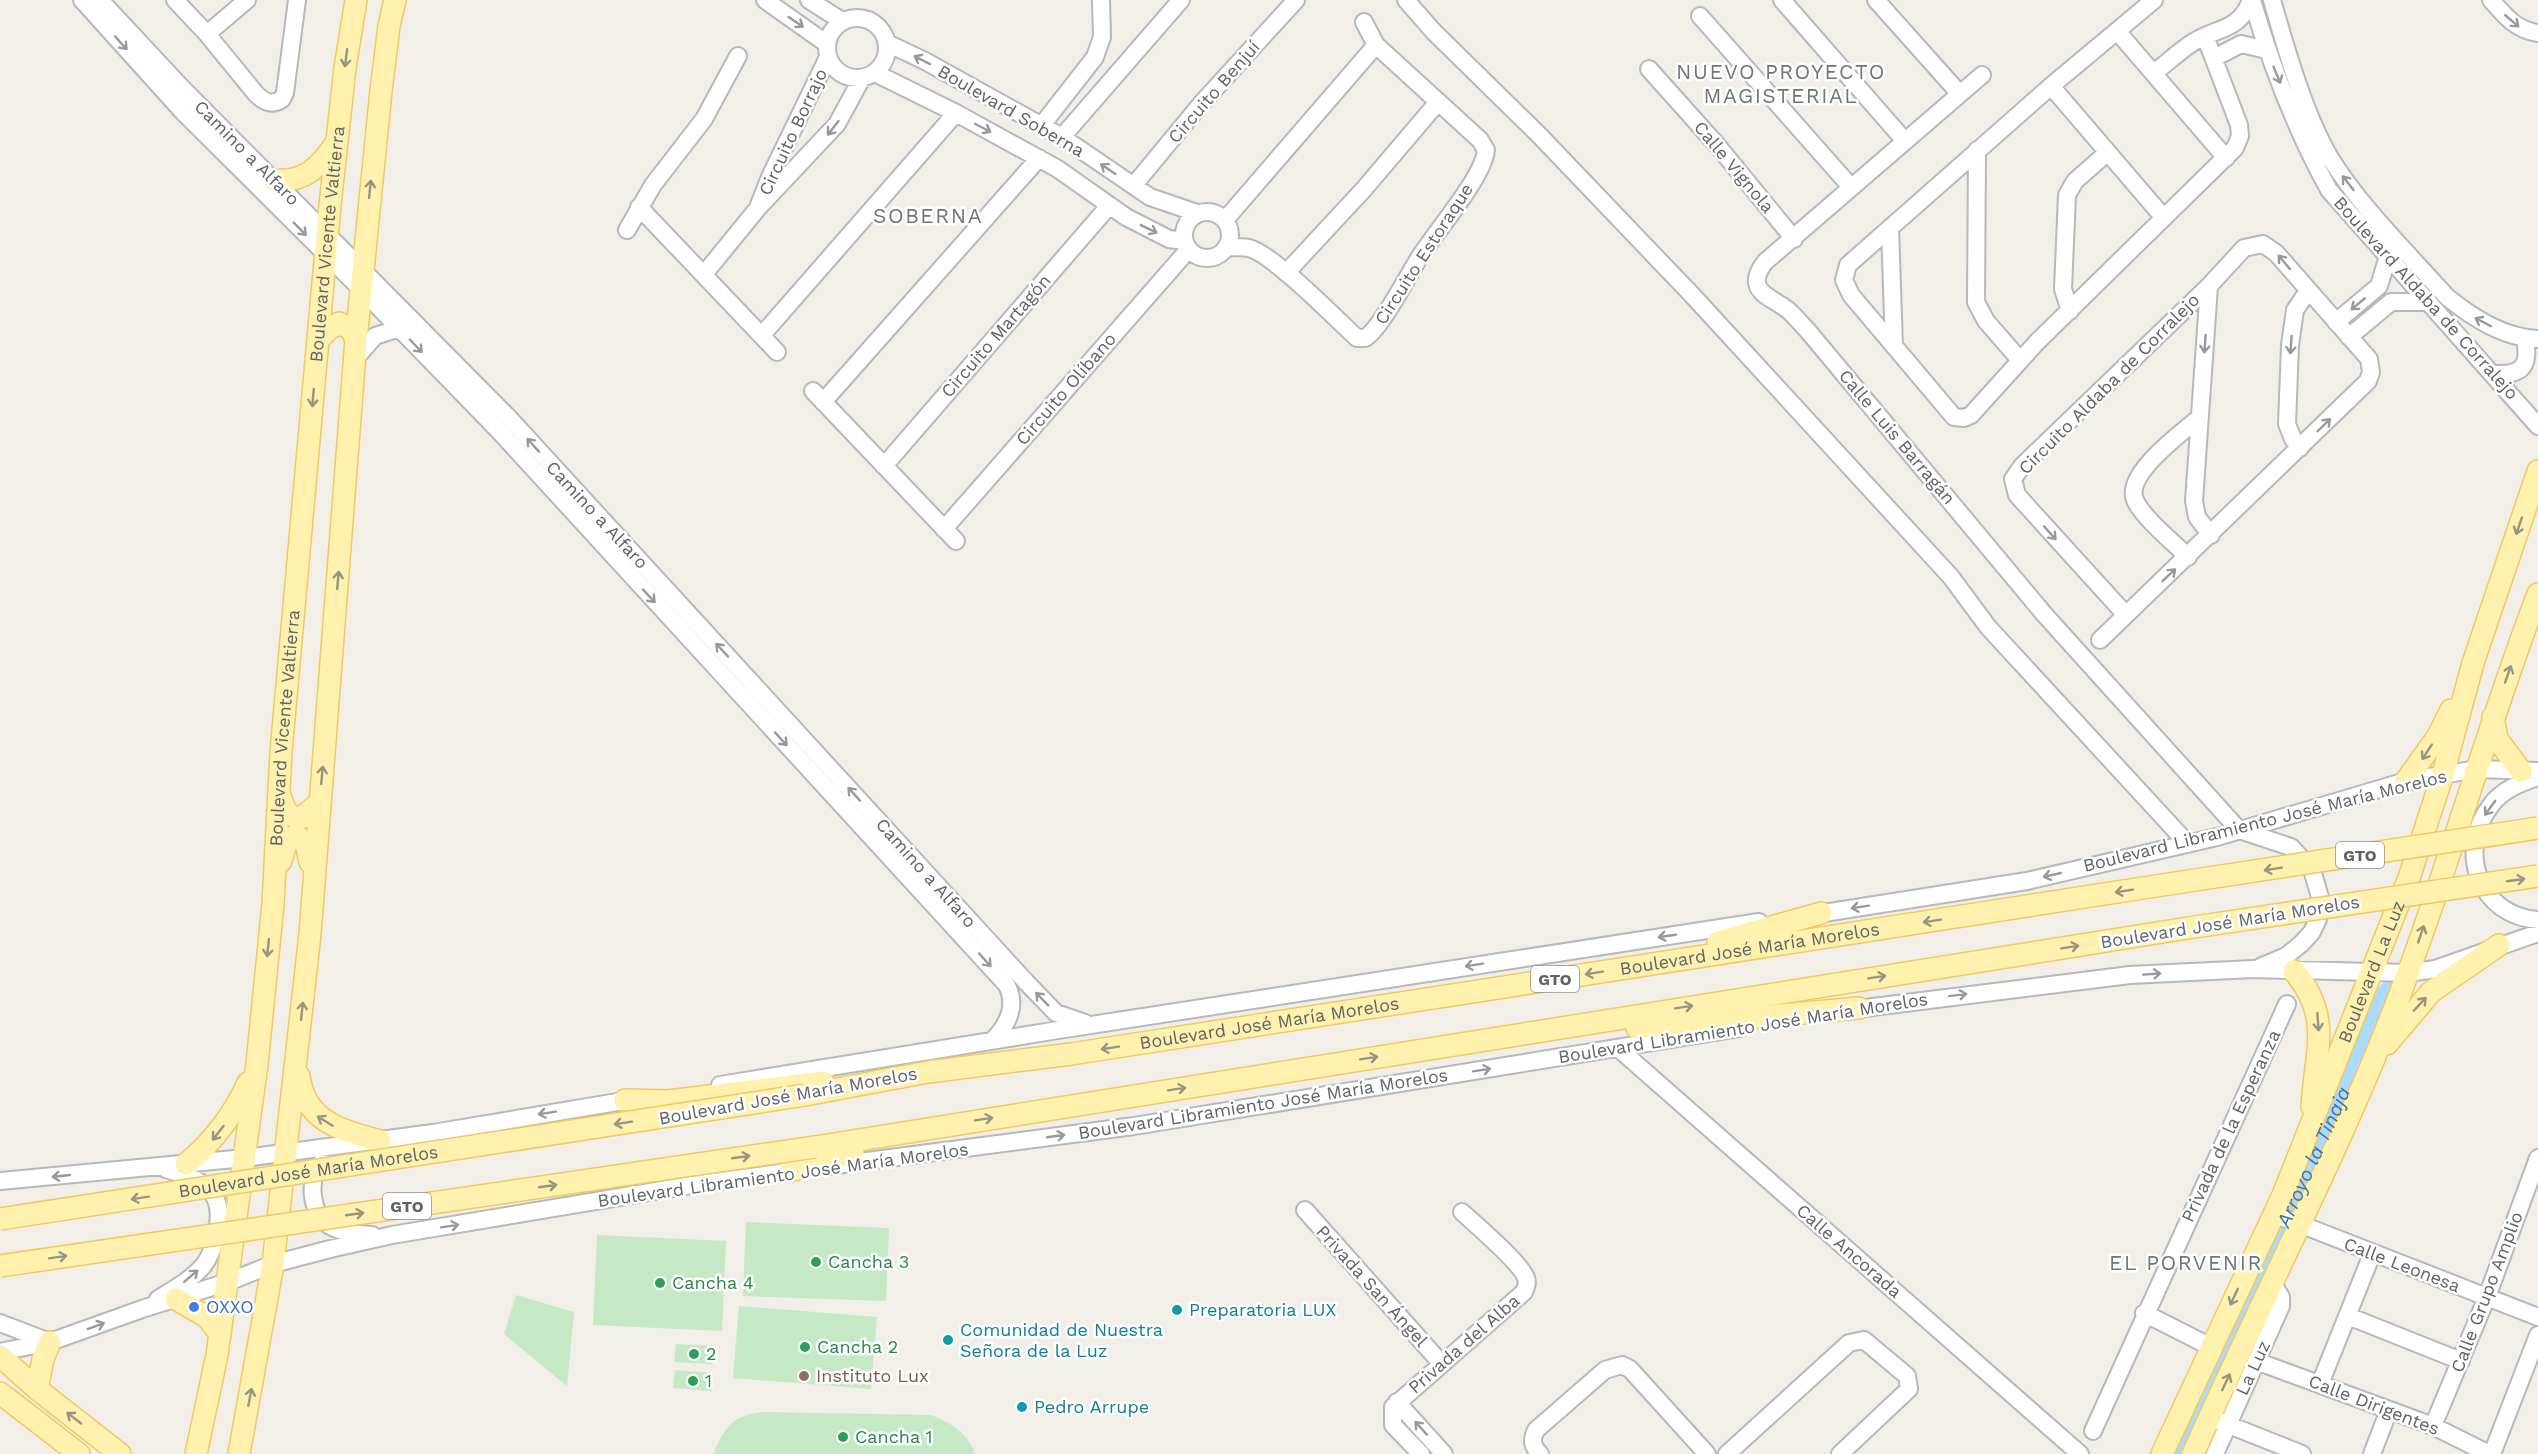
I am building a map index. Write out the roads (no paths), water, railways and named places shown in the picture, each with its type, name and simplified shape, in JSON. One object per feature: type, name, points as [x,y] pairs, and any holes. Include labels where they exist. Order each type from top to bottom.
[{"type":"main road","name":"Boulevard Vicente Valtierra","points":[[196,1454],[220,1334],[257,1064],[273,904],[280,796],[330,205],[356,0]]},
{"type":"main road","name":"Boulevard Vicente Valtierra","points":[[239,1454],[273,1264],[297,1055],[314,880],[367,216],[389,26],[395,0]]},
{"type":"main road","points":[[274,180],[300,179],[314,171],[337,143]]},
{"type":"main road","points":[[330,205],[335,226],[346,235],[355,234],[367,216]]},
{"type":"main road","points":[[318,340],[328,329],[339,323],[351,329],[355,350]]},
{"type":"main road","name":"Boulevard La Luz","points":[[2193,1454],[2219,1420],[2272,1282],[2311,1126],[2410,875],[2443,774],[2473,663],[2538,471]]},
{"type":"main road","name":"Boulevard La Luz","points":[[2162,1454],[2211,1347],[2287,1219],[2370,1066],[2408,973],[2493,716],[2538,594]]},
{"type":"main road","points":[[2406,781],[2438,736],[2473,663]]},
{"type":"main road","points":[[2493,716],[2497,739],[2532,773]]},
{"type":"main road","points":[[280,796],[285,811],[293,817],[303,817],[319,803]]},
{"type":"main road","name":"Boulevard José María Morelos","points":[[0,1219],[805,1095],[928,1072],[1071,1054],[2538,828]]},
{"type":"main road","points":[[273,904],[282,852],[290,837],[296,835],[306,844],[314,880]]},
{"type":"main road","name":"Boulevard José María Morelos","points":[[0,1266],[815,1147],[2188,928],[2538,876]]},
{"type":"main road","points":[[1628,967],[1821,913]]},
{"type":"main road","points":[[2370,1066],[2431,992],[2499,945]]},
{"type":"main road","points":[[2294,971],[2309,990],[2317,1007],[2319,1027],[2311,1126]]},
{"type":"main road","points":[[1564,1027],[1608,1031],[1859,1008]]},
{"type":"main road","points":[[297,1055],[303,1091],[316,1115],[342,1130],[380,1140]]},
{"type":"main road","points":[[186,1164],[213,1140],[235,1111],[257,1064]]},
{"type":"main road","points":[[625,1100],[668,1101],[869,1076],[928,1072]]},
{"type":"main road","points":[[790,1171],[927,1129]]},
{"type":"main road","points":[[176,1299],[207,1317],[220,1334]]},
{"type":"main road","points":[[37,1389],[43,1359],[50,1342]]},
{"type":"main road","points":[[0,1354],[37,1389],[120,1454]]},
{"type":"main road","points":[[3,1397],[79,1454]]},
{"type":"street","name":"Camino a Alfaro","points":[[82,0],[177,94],[327,256],[362,279],[509,418],[672,609]]},
{"type":"street","name":"Camino a Alfaro","points":[[100,0],[177,94],[274,180],[328,234],[400,328],[672,609],[814,763],[1056,1013],[1093,1025]]},
{"type":"street","points":[[175,0],[207,34],[256,94],[264,102],[276,103],[285,93],[297,0]]},
{"type":"street","points":[[207,34],[247,0]]},
{"type":"street","points":[[765,0],[828,50],[841,74],[868,75],[887,54],[887,43],[878,26],[861,17],[842,21],[830,34],[828,50]]},
{"type":"street","points":[[809,0],[842,21]]},
{"type":"street","points":[[1042,125],[1095,57],[1100,46],[1101,0]]},
{"type":"street","points":[[1058,169],[1068,141],[1181,0]]},
{"type":"street","name":"Circuito Benjuí","points":[[1134,185],[1201,104],[1296,0]]},
{"type":"street","points":[[1406,0],[1433,31],[1540,136],[1693,296],[1951,577],[1988,627],[2188,843]]},
{"type":"street","points":[[1782,0],[1904,140]]},
{"type":"street","points":[[1876,0],[1959,93]]},
{"type":"street","points":[[2154,0],[1977,150],[1848,265],[1844,280],[1851,296],[1954,417],[1964,418],[1971,415],[2020,360],[2226,158],[2238,143],[2239,125],[2205,36]]},
{"type":"street","points":[[2154,74],[2205,36],[2235,24],[2242,18],[2252,0]]},
{"type":"street","name":"Boulevard Aldaba de Corralejo","points":[[2252,0],[2267,51],[2313,160],[2329,190],[2538,426]]},
{"type":"street","name":"Boulevard Aldaba de Corralejo","points":[[2272,0],[2285,44],[2328,154],[2344,178],[2447,297],[2465,312],[2493,327],[2531,339]]},
{"type":"street","points":[[2491,0],[2511,22],[2522,30],[2538,33]]},
{"type":"street","points":[[1700,16],[1850,186]]},
{"type":"street","name":"Circuito Estoraque","points":[[1226,247],[1258,252],[1286,273],[1357,338],[1369,336],[1484,162],[1486,150],[1480,140],[1376,45],[1364,22]]},
{"type":"street","points":[[2235,24],[2241,44]]},
{"type":"street","points":[[2117,31],[2226,158]]},
{"type":"street","name":"Boulevard Soberna","points":[[887,43],[1042,125],[1150,197],[1197,213]]},
{"type":"street","points":[[2214,58],[2241,44],[2267,51]]},
{"type":"street","points":[[1225,220],[1376,45]]},
{"type":"street","name":"Circuito Borrajo","points":[[758,208],[828,50]]},
{"type":"street","points":[[627,230],[639,207],[704,119],[738,56]]},
{"type":"street","name":"Calle Vignola","points":[[1649,69],[1717,145],[1794,239]]},
{"type":"street","name":"Circuito Borrajo","points":[[705,273],[758,208],[837,124],[868,75]]},
{"type":"street","name":"Boulevard Soberna","points":[[868,75],[956,113],[1058,169],[1108,207],[1169,239],[1186,245]]},
{"type":"street","name":"Calle Luis Barragán","points":[[1982,75],[1850,186],[1760,269],[1757,280],[1761,291],[1788,310],[1808,331],[2044,614],[2239,831]]},
{"type":"street","points":[[2051,86],[2164,218]]},
{"type":"street","points":[[1286,273],[1364,189],[1438,102]]},
{"type":"street","points":[[762,335],[956,113]]},
{"type":"street","points":[[1977,150],[1976,302],[1986,321],[2020,360]]},
{"type":"street","points":[[2070,311],[2063,289],[2067,195],[2075,181],[2107,153]]},
{"type":"street","points":[[956,541],[818,396],[1039,158]]},
{"type":"street","points":[[639,207],[705,273],[777,352]]},
{"type":"street","name":"Circuito Martagón","points":[[884,466],[1108,207]]},
{"type":"street","points":[[1212,212],[1225,220],[1230,233],[1226,247],[1215,256],[1208,258],[1194,254],[1186,245],[1185,225],[1197,213],[1212,212]]},
{"type":"street","points":[[1890,228],[1894,345]]},
{"type":"street","name":"Circuito Aldaba de Corralejo","points":[[2100,640],[2211,535],[2368,381],[2371,372],[2369,359],[2276,253],[2263,244],[2244,248],[2209,286],[2022,466],[2013,479],[2017,495],[2126,615]]},
{"type":"street","name":"Circuito Olíbano","points":[[944,530],[1186,245]]},
{"type":"street","points":[[2336,322],[2379,286],[2388,256],[2401,245]]},
{"type":"street","points":[[2209,286],[2194,506],[2200,522],[2211,535]]},
{"type":"street","points":[[2379,286],[2391,302]]},
{"type":"street","points":[[2300,448],[2290,434],[2287,424],[2290,356],[2295,310],[2308,291]]},
{"type":"street","points":[[2349,337],[2391,302],[2429,302]]},
{"type":"street","points":[[355,350],[375,336],[400,328]]},
{"type":"street","points":[[2494,374],[2515,373],[2521,369],[2528,356],[2531,339]]},
{"type":"street","points":[[2188,557],[2139,507],[2133,491],[2138,475],[2200,417]]},
{"type":"street","name":"Camino a Alfaro","points":[[814,763],[1006,984],[1011,992],[1010,1016],[1005,1029],[993,1040]]},
{"type":"street","name":"Boulevard Libramiento José María Morelos","points":[[0,1181],[245,1158],[380,1140],[993,1040],[2027,881],[2239,831],[2406,781],[2477,769],[2532,773]]},
{"type":"street","points":[[2532,773],[2505,791],[2491,805],[2476,836],[2475,863],[2481,886],[2507,913],[2538,920]]},
{"type":"street","points":[[2239,831],[2273,840],[2290,847],[2300,855],[2312,870],[2320,897],[2318,919],[2301,944],[2286,956],[2253,969]]},
{"type":"street","name":"Boulevard Libramiento José María Morelos","points":[[0,1354],[50,1342],[142,1309],[228,1282],[273,1264],[392,1235],[692,1185],[1134,1126],[1859,1008],[2074,980],[2253,969],[2408,973],[2435,969],[2538,933]]},
{"type":"street","name":"Privada de la Esperanza","points":[[2093,1431],[2144,1313],[2287,1004]]},
{"type":"street","name":"Calle Ancorada","points":[[1618,1048],[2080,1454]]},
{"type":"street","points":[[354,1143],[324,1159],[318,1166],[312,1188],[318,1213],[330,1226],[345,1232],[392,1235]]},
{"type":"street","name":"Calle Grupo Amplio","points":[[2433,1426],[2487,1297],[2538,1158]]},
{"type":"street","points":[[142,1309],[185,1282],[203,1265],[212,1252],[219,1212],[215,1195],[206,1185],[189,1176],[157,1166]]},
{"type":"street","points":[[0,1195],[23,1180]]},
{"type":"street","name":"Privada San Ángel","points":[[1305,1210],[1440,1362]]},
{"type":"street","name":"Privada del Alba","points":[[1421,1454],[1393,1425],[1391,1413],[1397,1402],[1440,1362],[1524,1292],[1527,1286],[1527,1279],[1516,1265],[1462,1212]]},
{"type":"street","name":"Calle Leonesa","points":[[2287,1219],[2538,1317]]},
{"type":"street","points":[[2320,1384],[2372,1254]]},
{"type":"street","name":"La Luz","points":[[2215,1454],[2219,1420],[2256,1361],[2281,1306],[2281,1297],[2272,1282]]},
{"type":"street","points":[[2144,1313],[2211,1347]]},
{"type":"street","points":[[2348,1316],[2461,1360]]},
{"type":"street","points":[[0,1323],[50,1342]]},
{"type":"street","points":[[2490,1454],[2538,1335]]},
{"type":"street","points":[[1727,1454],[1849,1343],[1864,1340],[1907,1376],[1909,1389],[1840,1454]]},
{"type":"street","name":"Calle Dirigentes","points":[[2256,1361],[2433,1426],[2490,1454]]},
{"type":"street","points":[[1540,1454],[1533,1445],[1532,1438],[1536,1430],[1605,1370],[1622,1365],[1630,1369],[1707,1454]]},
{"type":"street","points":[[1397,1402],[1444,1454]]},
{"type":"street","points":[[2372,1454],[2389,1410]]},
{"type":"street","points":[[2219,1420],[2302,1454]]},
{"type":"waterway","name":"Arroyo la Tinaja","points":[[2179,1454],[2388,992]]},
{"type":"place","name":"Cancha 3","points":[[816,1262]]},
{"type":"place","name":"Cancha 4","points":[[660,1283]]},
{"type":"place","name":"OXXO","points":[[194,1307]]},
{"type":"place","name":"Preparatoria LUX","points":[[1177,1310]]},
{"type":"place","name":"Comunidad de Nuestra Señora de la Luz","points":[[948,1340]]},
{"type":"place","name":"Cancha 2","points":[[805,1347]]},
{"type":"place","name":"2","points":[[694,1354]]},
{"type":"place","name":"Instituto Lux","points":[[804,1376]]},
{"type":"place","name":"1","points":[[693,1381]]},
{"type":"place","name":"Pedro Arrupe","points":[[1022,1407]]},
{"type":"place","name":"Cancha 1","points":[[843,1437]]},
{"type":"district","name":"NUEVO PROYECTO MAGISTERIAL","points":[[1781,84]]},
{"type":"district","name":"SOBERNA","points":[[928,216]]},
{"type":"district","name":"EL PORVENIR","points":[[2186,1263]]}]
